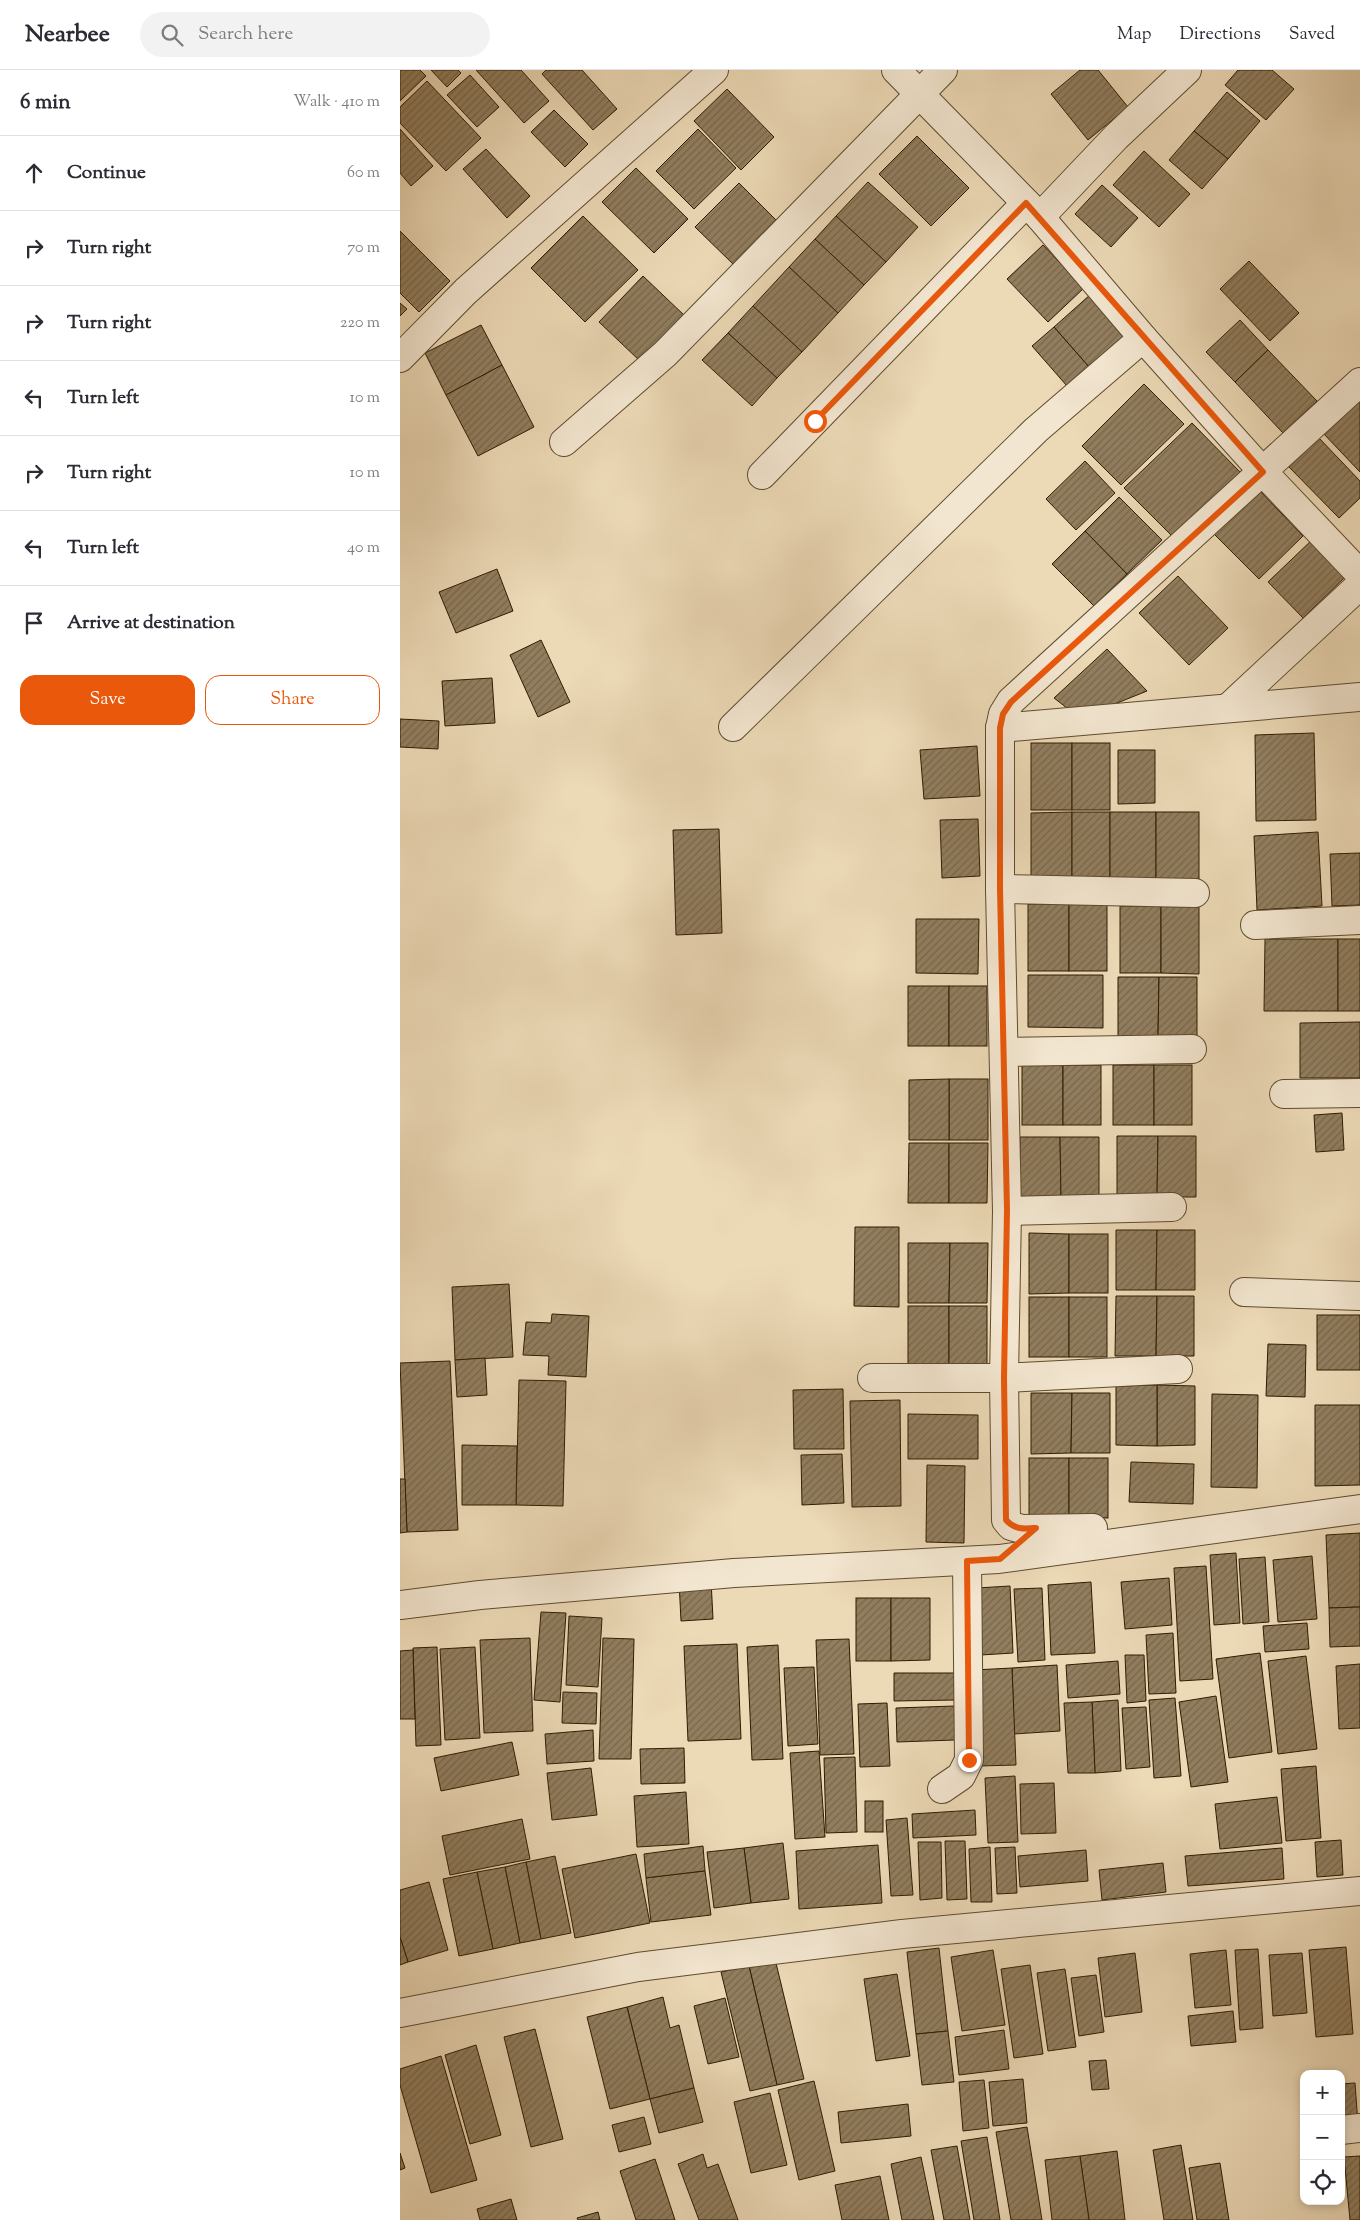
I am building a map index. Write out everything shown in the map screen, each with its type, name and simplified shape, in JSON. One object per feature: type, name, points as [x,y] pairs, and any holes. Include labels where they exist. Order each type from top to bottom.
[{"type":"street","points":[[400,358],[466,291],[714,70]]},
{"type":"street","points":[[896,70],[1033,210],[1143,338],[1263,472],[1360,574]]},
{"type":"street","points":[[564,442],[665,354],[918,93],[943,70]]},
{"type":"street","points":[[762,475],[1033,210],[1188,70]]},
{"type":"street","points":[[733,727],[1036,430],[1143,338]]},
{"type":"street","points":[[1093,1528],[1022,1529],[1011,1526],[1006,1520],[1004,1378],[1007,1210],[1000,889],[1000,728],[1003,714],[1011,702],[1360,382]]},
{"type":"street","points":[[1228,708],[1360,585]]},
{"type":"street","points":[[1000,728],[1360,697]]},
{"type":"street","points":[[1000,889],[1196,893]]},
{"type":"street","points":[[1256,925],[1360,920]]},
{"type":"street","points":[[1005,1052],[1192,1048]]},
{"type":"street","points":[[1284,1094],[1360,1093]]},
{"type":"street","points":[[1007,1210],[1172,1208]]},
{"type":"street","points":[[1244,1292],[1360,1296]]},
{"type":"street","points":[[872,1378],[1004,1378],[1178,1369]]},
{"type":"street","points":[[400,1605],[480,1595],[734,1573],[1000,1559],[1360,1509]]},
{"type":"street","points":[[1000,1559],[1036,1528]]},
{"type":"street","points":[[942,1789],[961,1776],[969,1760],[967,1561]]},
{"type":"street","points":[[400,2013],[638,1967],[902,1934],[1360,1891]]},
{"type":"street","points":[[1345,2130],[1360,2128]]},
{"type":"building","points":[[400,70],[420,70],[426,76],[400,101]]},
{"type":"building","points":[[431,70],[458,70],[461,73],[447,87]]},
{"type":"building","points":[[476,70],[521,70],[549,101],[524,123]]},
{"type":"building","points":[[546,70],[582,70],[617,109],[593,130],[542,74]]},
{"type":"building","points":[[1080,70],[1098,70],[1128,107],[1088,140],[1051,94]]},
{"type":"building","points":[[1238,70],[1272,70],[1294,89],[1266,120],[1225,85]]},
{"type":"building","points":[[470,75],[499,107],[477,127],[447,95]]},
{"type":"building","points":[[427,81],[481,138],[446,171],[400,123],[400,107]]},
{"type":"building","points":[[727,89],[774,137],[741,170],[694,121]]},
{"type":"building","points":[[1227,92],[1260,121],[1228,159],[1194,131]]},
{"type":"building","points":[[554,110],[588,144],[565,167],[531,132]]},
{"type":"building","points":[[400,129],[433,166],[411,186],[400,173]]},
{"type":"building","points":[[698,129],[736,168],[694,209],[656,171]]},
{"type":"building","points":[[1194,131],[1228,159],[1202,189],[1169,160]]},
{"type":"building","points":[[917,136],[969,188],[931,226],[879,174]]},
{"type":"building","points":[[486,149],[530,196],[507,218],[463,169]]},
{"type":"building","points":[[1144,151],[1190,194],[1159,227],[1113,185]]},
{"type":"building","points":[[636,168],[688,219],[654,253],[602,202]]},
{"type":"building","points":[[868,182],[918,227],[886,262],[836,216]]},
{"type":"building","points":[[739,183],[776,220],[733,264],[695,227]]},
{"type":"building","points":[[1102,185],[1138,218],[1111,247],[1075,214]]},
{"type":"building","points":[[583,216],[638,270],[585,322],[531,268]]},
{"type":"building","points":[[836,216],[886,262],[864,285],[815,239]]},
{"type":"building","points":[[400,231],[450,281],[419,312],[400,293]]},
{"type":"building","points":[[815,239],[864,285],[838,313],[789,267]]},
{"type":"building","points":[[1043,245],[1084,288],[1048,322],[1007,279]]},
{"type":"building","points":[[1249,261],[1299,313],[1270,341],[1220,289]]},
{"type":"building","points":[[789,267],[838,313],[802,352],[753,306]]},
{"type":"building","points":[[643,276],[685,316],[641,362],[599,322]]},
{"type":"building","points":[[1091,294],[1133,342],[1096,375],[1054,327]]},
{"type":"building","points":[[400,303],[407,309],[400,316]]},
{"type":"building","points":[[753,306],[802,352],[777,378],[728,333]]},
{"type":"building","points":[[1240,320],[1268,350],[1235,382],[1206,352]]},
{"type":"building","points":[[481,325],[502,365],[446,395],[425,353]]},
{"type":"building","points":[[1054,327],[1096,375],[1074,394],[1032,346]]},
{"type":"building","points":[[728,333],[777,378],[752,406],[702,360]]},
{"type":"building","points":[[1268,350],[1317,401],[1283,433],[1235,382]]},
{"type":"building","points":[[502,365],[534,427],[478,456],[446,395]]},
{"type":"building","points":[[1144,384],[1184,424],[1121,485],[1082,446]]},
{"type":"building","points":[[1360,396],[1360,472],[1322,432]]},
{"type":"building","points":[[1192,423],[1241,473],[1174,538],[1124,488]]},
{"type":"building","points":[[1319,438],[1360,481],[1360,498],[1339,518],[1289,467]]},
{"type":"building","points":[[1085,461],[1115,493],[1076,530],[1046,499]]},
{"type":"building","points":[[1259,490],[1303,536],[1259,579],[1214,534]]},
{"type":"building","points":[[1119,497],[1162,540],[1127,574],[1085,531]]},
{"type":"building","points":[[1085,531],[1127,574],[1094,606],[1052,564]]},
{"type":"building","points":[[1313,539],[1348,574],[1303,618],[1268,582]]},
{"type":"building","points":[[497,569],[513,611],[456,633],[439,592]]},
{"type":"building","points":[[1178,576],[1228,628],[1189,665],[1139,613]]},
{"type":"building","points":[[541,640],[570,702],[538,717],[510,655]]},
{"type":"building","points":[[1107,649],[1147,691],[1080,718],[1054,698]]},
{"type":"building","points":[[492,678],[495,723],[445,726],[442,681]]},
{"type":"building","points":[[400,719],[439,721],[438,749],[400,747]]},
{"type":"building","points":[[1314,733],[1316,820],[1256,821],[1255,735]]},
{"type":"building","points":[[1031,743],[1072,743],[1072,810],[1031,810]]},
{"type":"building","points":[[1072,743],[1110,743],[1110,810],[1072,810]]},
{"type":"building","points":[[977,746],[980,796],[924,799],[920,750]]},
{"type":"building","points":[[1118,750],[1155,750],[1155,803],[1118,804]]},
{"type":"building","points":[[1072,812],[1072,880],[1031,880],[1031,813]]},
{"type":"building","points":[[1072,812],[1110,812],[1110,880],[1072,880]]},
{"type":"building","points":[[1110,812],[1156,812],[1156,879],[1110,880]]},
{"type":"building","points":[[1156,812],[1199,812],[1199,879],[1156,879]]},
{"type":"building","points":[[978,819],[980,876],[942,878],[940,820]]},
{"type":"building","points":[[719,829],[722,933],[676,935],[673,830]]},
{"type":"building","points":[[1318,832],[1322,906],[1257,910],[1254,836]]},
{"type":"building","points":[[1360,853],[1360,905],[1332,906],[1330,854]]},
{"type":"building","points":[[1028,904],[1069,904],[1069,971],[1028,971]]},
{"type":"building","points":[[1069,904],[1107,904],[1107,971],[1069,971]]},
{"type":"building","points":[[1120,906],[1161,906],[1161,973],[1120,973]]},
{"type":"building","points":[[1161,906],[1199,906],[1199,974],[1161,973]]},
{"type":"building","points":[[916,919],[979,919],[978,974],[916,973]]},
{"type":"building","points":[[1265,939],[1338,939],[1338,1011],[1264,1011]]},
{"type":"building","points":[[1338,939],[1360,939],[1360,1011],[1338,1011]]},
{"type":"building","points":[[1028,975],[1103,975],[1103,1028],[1028,1027]]},
{"type":"building","points":[[1118,977],[1159,977],[1158,1037],[1118,1037]]},
{"type":"building","points":[[1159,977],[1197,977],[1197,1037],[1158,1037]]},
{"type":"building","points":[[908,986],[949,986],[949,1046],[908,1046]]},
{"type":"building","points":[[949,986],[987,986],[987,1046],[949,1046]]},
{"type":"building","points":[[1360,1022],[1360,1078],[1300,1078],[1300,1023]]},
{"type":"building","points":[[1022,1065],[1063,1065],[1063,1125],[1022,1125]]},
{"type":"building","points":[[1063,1065],[1101,1065],[1101,1125],[1063,1125]]},
{"type":"building","points":[[1113,1065],[1154,1065],[1154,1125],[1113,1125]]},
{"type":"building","points":[[1154,1065],[1192,1065],[1192,1125],[1154,1125]]},
{"type":"building","points":[[949,1079],[988,1079],[988,1140],[949,1140]]},
{"type":"building","points":[[949,1079],[949,1140],[909,1140],[909,1080]]},
{"type":"building","points":[[1342,1113],[1344,1150],[1316,1152],[1314,1115]]},
{"type":"building","points":[[1117,1136],[1158,1136],[1157,1197],[1117,1196]]},
{"type":"building","points":[[1158,1136],[1196,1136],[1196,1197],[1157,1197]]},
{"type":"building","points":[[1020,1137],[1060,1137],[1061,1197],[1020,1197]]},
{"type":"building","points":[[1060,1137],[1099,1137],[1099,1197],[1061,1197]]},
{"type":"building","points":[[909,1143],[949,1143],[949,1203],[908,1203]]},
{"type":"building","points":[[949,1143],[988,1143],[987,1203],[949,1203]]},
{"type":"building","points":[[855,1227],[899,1227],[899,1307],[854,1306]]},
{"type":"building","points":[[1116,1230],[1157,1230],[1156,1290],[1116,1290]]},
{"type":"building","points":[[1157,1230],[1195,1230],[1195,1290],[1156,1290]]},
{"type":"building","points":[[1029,1233],[1069,1234],[1069,1293],[1029,1294]]},
{"type":"building","points":[[1069,1234],[1108,1234],[1108,1293],[1069,1293]]},
{"type":"building","points":[[908,1243],[950,1243],[949,1303],[908,1303]]},
{"type":"building","points":[[950,1243],[988,1243],[987,1303],[949,1303]]},
{"type":"building","points":[[509,1284],[513,1357],[455,1360],[452,1287]]},
{"type":"building","points":[[1116,1296],[1157,1296],[1156,1356],[1115,1356]]},
{"type":"building","points":[[1157,1296],[1194,1296],[1194,1356],[1156,1356]]},
{"type":"building","points":[[1029,1297],[1069,1297],[1069,1357],[1029,1357]]},
{"type":"building","points":[[1069,1297],[1107,1297],[1107,1357],[1069,1357]]},
{"type":"building","points":[[908,1306],[949,1306],[949,1366],[908,1366]]},
{"type":"building","points":[[949,1306],[987,1306],[987,1366],[949,1366]]},
{"type":"building","points":[[552,1314],[589,1316],[586,1377],[548,1375],[549,1356],[523,1355],[526,1322],[551,1323]]},
{"type":"building","points":[[1317,1315],[1360,1315],[1360,1370],[1317,1370]]},
{"type":"building","points":[[1268,1344],[1306,1345],[1305,1397],[1266,1396]]},
{"type":"building","points":[[485,1358],[487,1395],[457,1397],[455,1360]]},
{"type":"building","points":[[450,1361],[458,1530],[407,1532],[400,1363]]},
{"type":"building","points":[[519,1380],[566,1381],[563,1506],[516,1505]]},
{"type":"building","points":[[1157,1385],[1195,1386],[1195,1445],[1157,1446]]},
{"type":"building","points":[[1157,1385],[1157,1446],[1116,1445],[1116,1386]]},
{"type":"building","points":[[843,1389],[844,1449],[794,1449],[793,1390]]},
{"type":"building","points":[[1031,1393],[1072,1393],[1071,1453],[1031,1454]]},
{"type":"building","points":[[1072,1393],[1110,1393],[1110,1453],[1071,1453]]},
{"type":"building","points":[[1212,1394],[1258,1395],[1257,1488],[1211,1487]]},
{"type":"building","points":[[900,1400],[901,1506],[852,1507],[850,1401]]},
{"type":"building","points":[[1315,1405],[1360,1405],[1360,1485],[1315,1486]]},
{"type":"building","points":[[908,1414],[978,1415],[978,1459],[908,1459]]},
{"type":"building","points":[[462,1445],[517,1446],[516,1505],[462,1505]]},
{"type":"building","points":[[842,1454],[844,1503],[802,1505],[801,1455]]},
{"type":"building","points":[[1029,1458],[1069,1458],[1069,1518],[1029,1518]]},
{"type":"building","points":[[1069,1458],[1108,1458],[1108,1518],[1069,1518]]},
{"type":"building","points":[[1131,1462],[1194,1464],[1193,1504],[1129,1502]]},
{"type":"building","points":[[927,1465],[965,1466],[964,1543],[926,1542]]},
{"type":"building","points":[[400,1479],[405,1479],[407,1532],[400,1533]]},
{"type":"building","points":[[1360,1533],[1360,1607],[1329,1608],[1326,1535]]},
{"type":"building","points":[[1236,1553],[1240,1623],[1214,1625],[1210,1555]]},
{"type":"building","points":[[1312,1556],[1317,1619],[1278,1622],[1273,1560]]},
{"type":"building","points":[[1265,1557],[1269,1622],[1243,1624],[1239,1559]]},
{"type":"building","points":[[1206,1566],[1213,1679],[1180,1681],[1174,1568]]},
{"type":"building","points":[[1169,1578],[1172,1625],[1125,1629],[1121,1582]]},
{"type":"building","points":[[711,1580],[713,1619],[681,1621],[679,1581]]},
{"type":"building","points":[[1091,1582],[1095,1653],[1051,1655],[1048,1585]]},
{"type":"building","points":[[1010,1586],[1013,1653],[981,1655],[977,1588]]},
{"type":"building","points":[[1042,1588],[1045,1660],[1018,1662],[1014,1589]]},
{"type":"building","points":[[856,1598],[891,1598],[891,1661],[856,1661]]},
{"type":"building","points":[[891,1598],[930,1598],[930,1660],[891,1661]]},
{"type":"building","points":[[1360,1607],[1360,1646],[1330,1647],[1329,1608]]},
{"type":"building","points":[[541,1612],[566,1613],[560,1702],[534,1700]]},
{"type":"building","points":[[569,1616],[602,1618],[598,1687],[566,1685]]},
{"type":"building","points":[[1307,1623],[1309,1649],[1265,1652],[1263,1626]]},
{"type":"building","points":[[1173,1633],[1176,1693],[1149,1694],[1146,1635]]},
{"type":"building","points":[[530,1638],[533,1731],[484,1733],[480,1640]]},
{"type":"building","points":[[603,1638],[634,1639],[631,1759],[599,1759]]},
{"type":"building","points":[[849,1639],[854,1754],[820,1755],[816,1640]]},
{"type":"building","points":[[737,1644],[741,1739],[688,1741],[684,1646]]},
{"type":"building","points":[[778,1645],[783,1759],[752,1760],[747,1647]]},
{"type":"building","points":[[437,1647],[441,1745],[416,1746],[413,1648]]},
{"type":"building","points":[[475,1647],[480,1738],[445,1740],[440,1649]]},
{"type":"building","points":[[413,1650],[415,1719],[400,1719],[400,1651]]},
{"type":"building","points":[[1260,1653],[1272,1752],[1229,1758],[1216,1659]]},
{"type":"building","points":[[1125,1655],[1144,1655],[1146,1701],[1127,1703]]},
{"type":"building","points":[[1306,1656],[1317,1749],[1278,1754],[1268,1661]]},
{"type":"building","points":[[1118,1661],[1120,1694],[1068,1698],[1066,1665]]},
{"type":"building","points":[[1360,1664],[1360,1728],[1339,1729],[1336,1666]]},
{"type":"building","points":[[1057,1665],[1060,1731],[1014,1734],[1012,1668]]},
{"type":"building","points":[[814,1667],[818,1744],[788,1746],[784,1668]]},
{"type":"building","points":[[1012,1668],[1016,1765],[979,1766],[974,1670]]},
{"type":"building","points":[[894,1673],[957,1673],[957,1700],[894,1701]]},
{"type":"building","points":[[563,1692],[597,1693],[596,1724],[562,1723]]},
{"type":"building","points":[[1216,1696],[1228,1782],[1191,1787],[1179,1702]]},
{"type":"building","points":[[1175,1698],[1181,1776],[1154,1778],[1149,1700]]},
{"type":"building","points":[[1118,1700],[1121,1771],[1095,1773],[1092,1702]]},
{"type":"building","points":[[1092,1702],[1095,1773],[1068,1773],[1064,1703]]},
{"type":"building","points":[[887,1703],[890,1766],[860,1767],[858,1704]]},
{"type":"building","points":[[955,1706],[955,1740],[897,1742],[896,1708]]},
{"type":"building","points":[[1146,1707],[1150,1767],[1126,1769],[1122,1708]]},
{"type":"building","points":[[593,1730],[594,1761],[547,1764],[545,1734]]},
{"type":"building","points":[[512,1742],[519,1775],[441,1791],[434,1758]]},
{"type":"building","points":[[684,1748],[685,1783],[641,1784],[640,1749]]},
{"type":"building","points":[[819,1751],[825,1837],[795,1839],[790,1753]]},
{"type":"building","points":[[855,1757],[857,1832],[826,1833],[824,1758]]},
{"type":"building","points":[[1316,1766],[1321,1838],[1286,1841],[1281,1769]]},
{"type":"building","points":[[591,1768],[597,1815],[552,1820],[547,1773]]},
{"type":"building","points":[[1015,1776],[1018,1842],[988,1843],[985,1778]]},
{"type":"building","points":[[1054,1783],[1056,1833],[1021,1834],[1020,1784]]},
{"type":"building","points":[[686,1792],[689,1844],[637,1847],[634,1796]]},
{"type":"building","points":[[1277,1797],[1282,1843],[1220,1849],[1215,1804]]},
{"type":"building","points":[[865,1801],[883,1801],[883,1832],[865,1832]]},
{"type":"building","points":[[975,1810],[976,1835],[913,1838],[912,1814]]},
{"type":"building","points":[[907,1818],[913,1895],[891,1896],[886,1820]]},
{"type":"building","points":[[522,1819],[530,1859],[450,1875],[442,1836]]},
{"type":"building","points":[[1341,1840],[1343,1875],[1317,1877],[1315,1842]]},
{"type":"building","points":[[945,1841],[965,1841],[967,1899],[947,1900]]},
{"type":"building","points":[[918,1842],[941,1842],[942,1898],[920,1900]]},
{"type":"building","points":[[783,1843],[789,1899],[751,1903],[744,1848]]},
{"type":"building","points":[[878,1845],[882,1903],[799,1909],[796,1851]]},
{"type":"building","points":[[703,1846],[705,1871],[646,1878],[644,1854]]},
{"type":"building","points":[[990,1847],[992,1902],[971,1902],[969,1849]]},
{"type":"building","points":[[1015,1847],[1017,1893],[997,1894],[995,1848]]},
{"type":"building","points":[[744,1848],[751,1903],[714,1908],[707,1852]]},
{"type":"building","points":[[1282,1848],[1284,1879],[1188,1886],[1185,1856]]},
{"type":"building","points":[[1086,1850],[1088,1881],[1020,1887],[1018,1856]]},
{"type":"building","points":[[636,1854],[650,1923],[575,1938],[562,1869]]},
{"type":"building","points":[[555,1856],[571,1933],[541,1939],[526,1862]]},
{"type":"building","points":[[526,1862],[541,1939],[520,1943],[505,1867]]},
{"type":"building","points":[[1163,1863],[1166,1892],[1102,1900],[1099,1870]]},
{"type":"building","points":[[505,1867],[520,1943],[493,1949],[477,1872]]},
{"type":"building","points":[[705,1871],[711,1915],[651,1922],[646,1878]]},
{"type":"building","points":[[477,1872],[493,1949],[459,1956],[443,1879]]},
{"type":"building","points":[[429,1882],[448,1950],[408,1962],[400,1937],[400,1890]]},
{"type":"building","points":[[400,1937],[408,1962],[400,1965]]},
{"type":"building","points":[[1346,1947],[1353,2034],[1316,2037],[1309,1950]]},
{"type":"building","points":[[939,1948],[948,2031],[916,2034],[907,1952]]},
{"type":"building","points":[[1258,1949],[1263,2028],[1240,2030],[1235,1950]]},
{"type":"building","points":[[993,1950],[1005,2025],[962,2031],[951,1957]]},
{"type":"building","points":[[1226,1950],[1231,2005],[1195,2008],[1190,1954]]},
{"type":"building","points":[[1135,1953],[1142,2012],[1105,2017],[1098,1958]]},
{"type":"building","points":[[1302,1953],[1307,2013],[1273,2016],[1269,1955]]},
{"type":"building","points":[[775,1959],[804,2079],[777,2085],[749,1966]]},
{"type":"building","points":[[1030,1965],[1043,2054],[1014,2058],[1001,1969]]},
{"type":"building","points":[[749,1966],[777,2085],[750,2091],[721,1972]]},
{"type":"building","points":[[1065,1969],[1076,2047],[1048,2051],[1037,1973]]},
{"type":"building","points":[[897,1974],[910,2056],[876,2061],[864,1979]]},
{"type":"building","points":[[1096,1975],[1104,2032],[1079,2036],[1071,1978]]},
{"type":"building","points":[[663,1997],[670,2028],[679,2025],[694,2088],[650,2099],[627,2007]]},
{"type":"building","points":[[725,1998],[739,2057],[708,2064],[694,2006]]},
{"type":"building","points":[[627,2007],[650,2099],[610,2109],[587,2017]]},
{"type":"building","points":[[1233,2011],[1236,2042],[1191,2046],[1188,2016]]},
{"type":"building","points":[[535,2029],[563,2139],[531,2147],[504,2037]]},
{"type":"building","points":[[1004,2030],[1009,2069],[959,2075],[955,2037]]},
{"type":"building","points":[[948,2031],[954,2082],[922,2085],[916,2034]]},
{"type":"building","points":[[476,2045],[501,2135],[470,2144],[445,2055]]},
{"type":"building","points":[[441,2056],[477,2180],[431,2193],[400,2085],[400,2069]]},
{"type":"building","points":[[1106,2060],[1109,2089],[1092,2090],[1089,2061]]},
{"type":"building","points":[[1023,2079],[1027,2123],[993,2126],[989,2082]]},
{"type":"building","points":[[984,2080],[989,2128],[963,2131],[959,2082]]},
{"type":"building","points":[[814,2081],[835,2171],[799,2180],[778,2090]]},
{"type":"building","points":[[1355,2083],[1358,2124],[1345,2125],[1345,2084]]},
{"type":"building","points":[[694,2088],[703,2122],[659,2133],[650,2099]]},
{"type":"building","points":[[770,2093],[787,2165],[751,2173],[734,2102]]},
{"type":"building","points":[[908,2104],[911,2136],[841,2143],[838,2112]]},
{"type":"building","points":[[644,2117],[651,2144],[619,2152],[612,2125]]},
{"type":"building","points":[[1027,2127],[1042,2220],[1011,2220],[996,2132]]},
{"type":"building","points":[[987,2137],[1000,2220],[974,2220],[961,2141]]},
{"type":"building","points":[[1181,2145],[1193,2220],[1164,2220],[1153,2150]]},
{"type":"building","points":[[957,2146],[970,2220],[944,2220],[931,2150]]},
{"type":"building","points":[[1117,2151],[1125,2220],[1089,2220],[1080,2156]]},
{"type":"building","points":[[400,2153],[405,2168],[400,2170]]},
{"type":"building","points":[[703,2154],[707,2168],[718,2164],[738,2220],[699,2220],[678,2164]]},
{"type":"building","points":[[1080,2156],[1089,2220],[1052,2220],[1045,2160]]},
{"type":"building","points":[[1360,2156],[1360,2220],[1350,2220],[1345,2157]]},
{"type":"building","points":[[921,2157],[934,2220],[902,2220],[891,2164]]},
{"type":"building","points":[[655,2159],[675,2220],[636,2220],[620,2171]]},
{"type":"building","points":[[1220,2163],[1229,2220],[1197,2220],[1189,2168]]},
{"type":"building","points":[[880,2176],[889,2220],[842,2220],[835,2185]]},
{"type":"building","points":[[511,2199],[517,2220],[480,2220],[477,2209]]},
{"type":"building","points":[[598,2212],[600,2220],[578,2220],[577,2218]]},
{"type":"route","points":[[815,421],[1026,203],[1263,472],[1011,702],[1003,714],[999,744],[1007,1210],[1004,1378],[1006,1520],[1011,1526],[1022,1529],[1036,1528],[1000,1559],[967,1561],[969,1760]]}]
